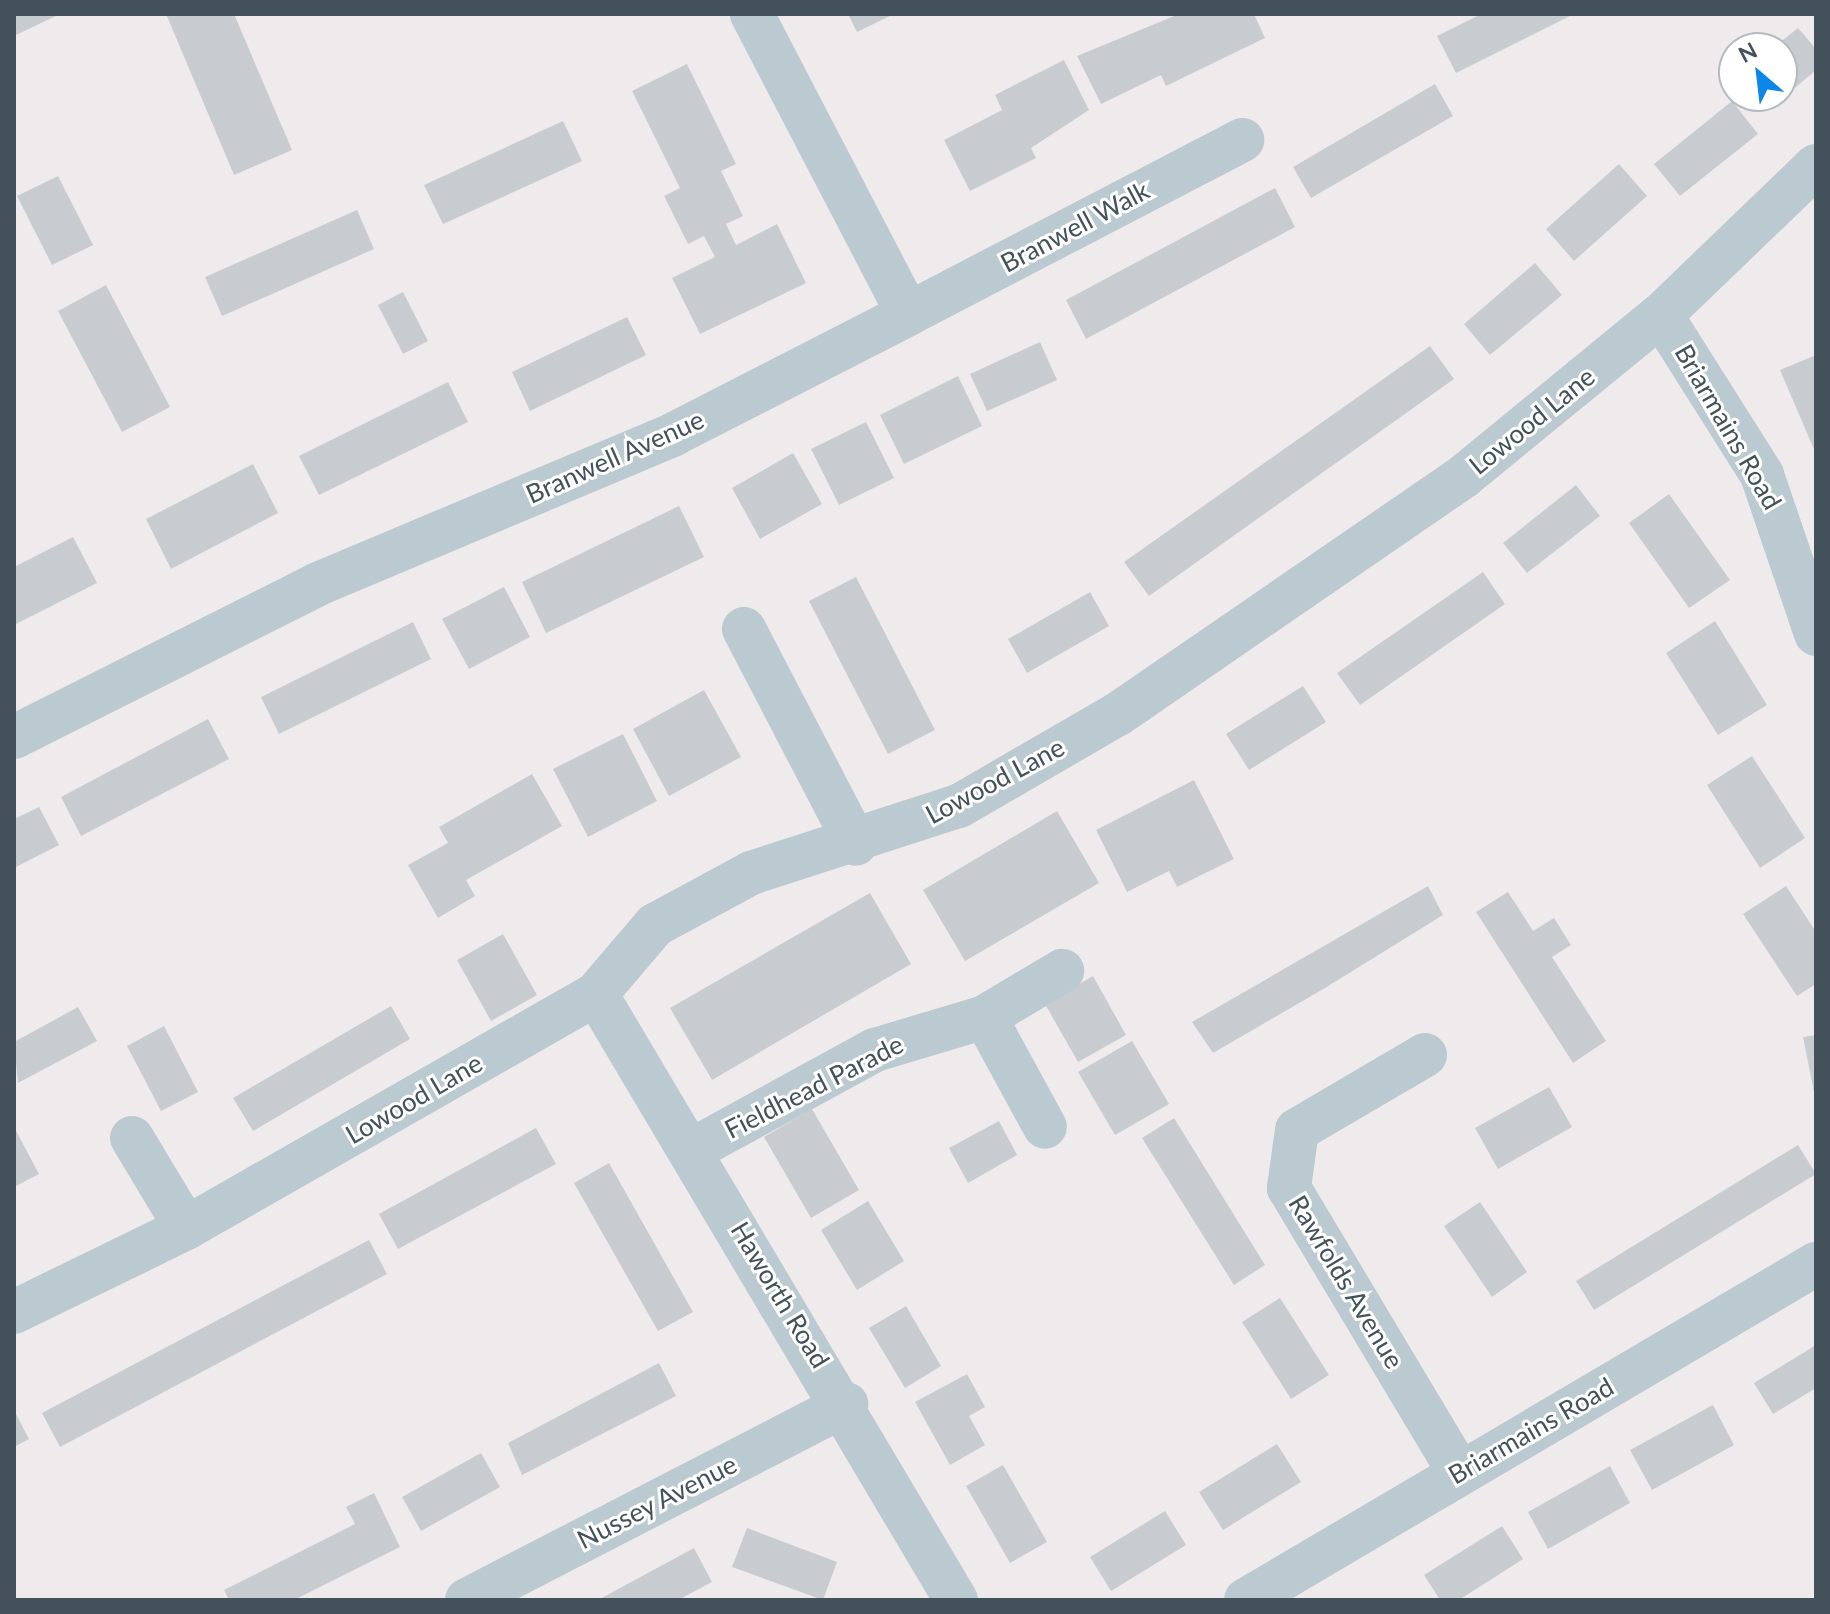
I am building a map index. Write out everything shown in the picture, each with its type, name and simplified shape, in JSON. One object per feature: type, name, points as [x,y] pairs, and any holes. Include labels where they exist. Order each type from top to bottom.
[{"type":"street","points":[[752,14],[908,314]]},
{"type":"street","name":"Branwell Walk","points":[[908,314],[1242,140]]},
{"type":"street","name":"Lowood Lane","points":[[14,1312],[186,1228],[596,994],[655,925],[751,873],[856,844],[959,806],[1118,714],[1464,476],[1661,315],[1816,166]]},
{"type":"street","name":"Branwell Avenue","points":[[14,737],[318,584],[674,434],[908,314]]},
{"type":"street","name":"Briarmains Road","points":[[1661,315],[1762,475],[1788,532],[1816,634]]},
{"type":"street","points":[[744,629],[856,844]]},
{"type":"street","name":"Fieldhead Parade","points":[[692,1150],[875,1050],[985,1017],[1062,971]]},
{"type":"street","name":"Haworth Road","points":[[596,994],[846,1404],[956,1600]]},
{"type":"street","points":[[985,1017],[1045,1127]]},
{"type":"street","name":"Rawfolds Avenue","points":[[1425,1055],[1297,1130],[1289,1188],[1459,1472]]},
{"type":"street","points":[[132,1138],[186,1228]]},
{"type":"street","name":"Briarmains Road","points":[[1246,1600],[1816,1264]]},
{"type":"street","name":"Nussey Avenue","points":[[467,1600],[846,1404]]},
{"type":"building","points":[[14,14],[60,14],[16,35]]},
{"type":"building","points":[[166,14],[234,14],[292,150],[234,175]]},
{"type":"building","points":[[848,14],[894,14],[857,32]]},
{"type":"building","points":[[1179,14],[1254,14],[1265,38],[1166,86],[1161,75],[1101,104],[1077,56]]},
{"type":"building","points":[[1481,14],[1574,14],[1456,73],[1437,36]]},
{"type":"building","points":[[1798,28],[1816,49],[1816,70],[1798,85],[1798,32],[1793,32]]},
{"type":"building","points":[[1064,60],[1089,110],[1031,148],[1036,158],[970,191],[944,140],[1002,110],[995,95]]},
{"type":"building","points":[[687,64],[736,164],[721,171],[743,216],[726,224],[736,245],[777,224],[806,283],[700,334],[672,278],[715,257],[704,236],[688,244],[664,196],[680,188],[632,91]]},
{"type":"building","points":[[1435,84],[1453,116],[1311,198],[1293,167]]},
{"type":"building","points":[[1718,112],[1741,112],[1758,134],[1680,196],[1654,164]]},
{"type":"building","points":[[563,121],[582,161],[443,224],[424,185]]},
{"type":"building","points":[[1619,164],[1647,196],[1574,261],[1546,229]]},
{"type":"building","points":[[58,176],[93,245],[52,265],[17,196]]},
{"type":"building","points":[[1275,188],[1295,227],[1086,339],[1066,300]]},
{"type":"building","points":[[357,210],[374,249],[222,316],[205,277]]},
{"type":"building","points":[[1535,263],[1562,295],[1490,355],[1464,324]]},
{"type":"building","points":[[106,285],[170,407],[122,432],[58,311]]},
{"type":"building","points":[[403,292],[428,341],[403,354],[378,305]]},
{"type":"building","points":[[627,317],[646,355],[530,411],[512,372]]},
{"type":"building","points":[[1040,342],[1057,380],[987,411],[970,374]]},
{"type":"building","points":[[1430,346],[1454,379],[1149,596],[1124,562]]},
{"type":"building","points":[[1816,355],[1816,454],[1780,370]]},
{"type":"building","points":[[958,376],[982,426],[904,464],[880,415]]},
{"type":"building","points":[[448,382],[468,422],[319,495],[299,456]]},
{"type":"building","points":[[866,422],[894,478],[839,505],[811,449]]},
{"type":"building","points":[[793,453],[822,504],[760,539],[732,488]]},
{"type":"building","points":[[253,464],[278,513],[171,569],[146,519]]},
{"type":"building","points":[[1576,485],[1600,516],[1527,573],[1503,543]]},
{"type":"building","points":[[1669,494],[1730,580],[1689,608],[1629,523]]},
{"type":"building","points":[[679,506],[704,557],[546,633],[522,582]]},
{"type":"building","points":[[73,537],[97,583],[14,625],[14,567]]},
{"type":"building","points":[[1483,572],[1505,604],[1360,705],[1337,673]]},
{"type":"building","points":[[856,577],[935,730],[888,754],[809,601]]},
{"type":"building","points":[[504,587],[530,637],[469,669],[442,619]]},
{"type":"building","points":[[1090,592],[1109,626],[1027,673],[1008,639]]},
{"type":"building","points":[[1715,621],[1767,705],[1718,735],[1666,653]]},
{"type":"building","points":[[413,622],[431,659],[279,734],[261,697]]},
{"type":"building","points":[[1303,686],[1326,722],[1249,770],[1226,734]]},
{"type":"building","points":[[704,690],[741,757],[669,796],[633,729]]},
{"type":"building","points":[[208,719],[229,759],[81,836],[61,797]]},
{"type":"building","points":[[623,734],[657,801],[588,837],[553,769]]},
{"type":"building","points":[[1752,756],[1805,838],[1760,868],[1707,785]]},
{"type":"building","points":[[532,774],[562,826],[466,880],[475,896],[438,918],[408,865],[448,843],[439,827]]},
{"type":"building","points":[[1194,780],[1234,859],[1177,887],[1169,871],[1127,892],[1096,830]]},
{"type":"building","points":[[39,807],[59,845],[14,868],[14,819]]},
{"type":"building","points":[[1057,811],[1099,883],[965,961],[923,890]]},
{"type":"building","points":[[1428,886],[1443,915],[1213,1053],[1192,1022]]},
{"type":"building","points":[[1786,886],[1816,932],[1816,984],[1797,996],[1743,914]]},
{"type":"building","points":[[1508,892],[1533,931],[1554,918],[1571,945],[1552,957],[1606,1041],[1573,1063],[1476,912]]},
{"type":"building","points":[[870,893],[911,964],[712,1080],[670,1008]]},
{"type":"building","points":[[503,934],[537,995],[491,1021],[457,960]]},
{"type":"building","points":[[1093,976],[1126,1035],[1078,1062],[1045,1004]]},
{"type":"building","points":[[391,1006],[410,1039],[253,1131],[233,1098]]},
{"type":"building","points":[[78,1007],[97,1041],[18,1083],[14,1042]]},
{"type":"building","points":[[164,1026],[198,1092],[161,1111],[127,1046]]},
{"type":"building","points":[[1816,1035],[1816,1096],[1815,1097],[1803,1037]]},
{"type":"building","points":[[1132,1041],[1169,1104],[1115,1135],[1078,1072]]},
{"type":"building","points":[[1549,1087],[1572,1127],[1498,1169],[1475,1128]]},
{"type":"building","points":[[812,1109],[859,1190],[811,1218],[764,1137]]},
{"type":"building","points":[[1174,1118],[1265,1265],[1234,1285],[1142,1138]]},
{"type":"building","points":[[999,1121],[1017,1155],[968,1183],[949,1148]]},
{"type":"building","points":[[14,1127],[39,1174],[14,1187]]},
{"type":"building","points":[[536,1128],[556,1164],[398,1249],[379,1214]]},
{"type":"building","points":[[1798,1145],[1816,1174],[1594,1310],[1576,1281]]},
{"type":"building","points":[[609,1163],[693,1312],[658,1331],[574,1183]]},
{"type":"building","points":[[868,1201],[904,1261],[857,1290],[821,1230]]},
{"type":"building","points":[[1480,1202],[1527,1272],[1492,1297],[1444,1226]]},
{"type":"building","points":[[369,1240],[387,1274],[60,1447],[42,1413]]},
{"type":"building","points":[[1280,1298],[1329,1375],[1291,1399],[1242,1322]]},
{"type":"building","points":[[906,1306],[941,1366],[905,1388],[869,1328]]},
{"type":"building","points":[[1816,1345],[1816,1388],[1773,1414],[1754,1383]]},
{"type":"building","points":[[659,1363],[676,1396],[522,1475],[508,1443]]},
{"type":"building","points":[[967,1374],[985,1407],[969,1416],[985,1445],[950,1465],[915,1402]]},
{"type":"building","points":[[1713,1405],[1734,1445],[1652,1490],[1630,1450]]},
{"type":"building","points":[[14,1410],[29,1439],[14,1447]]},
{"type":"building","points":[[1277,1444],[1301,1482],[1223,1530],[1199,1492]]},
{"type":"building","points":[[481,1453],[500,1487],[421,1531],[402,1497]]},
{"type":"building","points":[[1003,1465],[1047,1542],[1010,1563],[966,1486]]},
{"type":"building","points":[[1610,1466],[1630,1503],[1548,1549],[1528,1512]]},
{"type":"building","points":[[374,1493],[400,1547],[294,1600],[229,1600],[224,1590],[355,1524],[346,1507]]},
{"type":"building","points":[[1165,1511],[1186,1545],[1111,1591],[1090,1557]]},
{"type":"building","points":[[1502,1526],[1523,1559],[1459,1600],[1440,1600],[1424,1575]]},
{"type":"building","points":[[747,1528],[837,1562],[823,1600],[732,1567]]},
{"type":"building","points":[[694,1548],[712,1582],[678,1600],[598,1600]]}]
